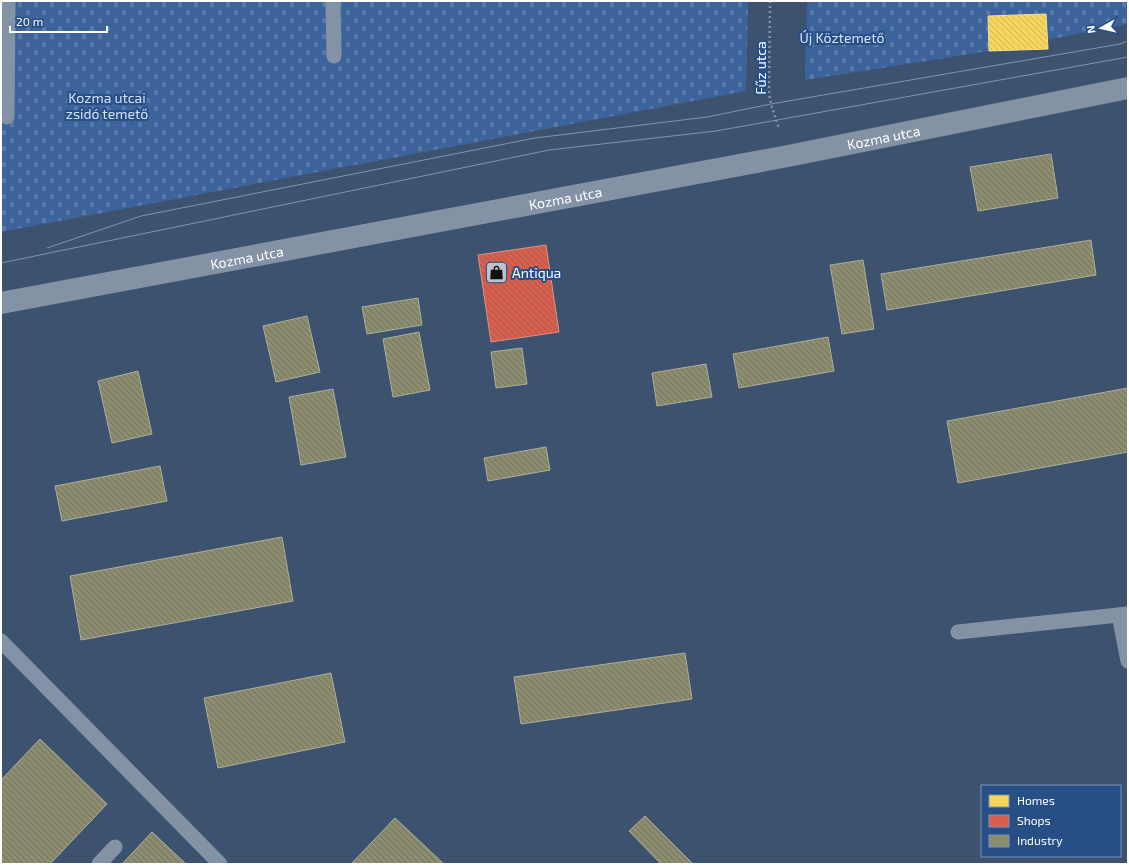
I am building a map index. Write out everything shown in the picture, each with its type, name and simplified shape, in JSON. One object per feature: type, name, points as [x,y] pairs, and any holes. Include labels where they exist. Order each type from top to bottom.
[{"type":"street","name":"Kozma utca","points":[[1,303],[788,156],[1128,88]]},
{"type":"lane","points":[[7,117],[8,1]]},
{"type":"lane","points":[[333,1],[334,56]]},
{"type":"lane","points":[[958,632],[1124,615],[1128,661]]},
{"type":"lane","points":[[1,641],[220,864]]},
{"type":"lane","points":[[99,864],[115,847]]},
{"type":"path","name":"Fűz utca","points":[[770,1],[769,93],[771,104],[788,156]]},
{"type":"green space","name":"Kozma utcai zsidó temető","points":[[1,1],[748,1],[746,91],[1,232]]},
{"type":"green space","name":"Új Köztemető","points":[[807,1],[1128,1],[1128,24],[1047,40],[1048,49],[989,51],[805,80]]},
{"type":"building: Homes","points":[[1046,14],[1048,49],[989,51],[988,16]]},
{"type":"building: Shops","points":[[546,245],[559,332],[491,342],[478,255]]},
{"type":"building: Industry","points":[[1051,154],[1058,198],[978,211],[970,167]]},
{"type":"building: Industry","points":[[1091,240],[1096,275],[887,310],[881,274]]},
{"type":"building: Industry","points":[[863,260],[874,329],[842,334],[830,265]]},
{"type":"building: Industry","points":[[418,298],[422,325],[367,334],[362,307]]},
{"type":"building: Industry","points":[[307,316],[320,372],[276,382],[263,326]]},
{"type":"building: Industry","points":[[419,332],[430,390],[393,397],[383,339]]},
{"type":"building: Industry","points":[[828,337],[834,371],[739,388],[733,354]]},
{"type":"building: Industry","points":[[522,348],[527,384],[496,388],[491,352]]},
{"type":"building: Industry","points":[[706,364],[712,397],[657,406],[652,373]]},
{"type":"building: Industry","points":[[138,371],[152,434],[112,443],[98,381]]},
{"type":"building: Industry","points":[[1128,388],[1128,452],[958,483],[947,421]]},
{"type":"building: Industry","points":[[333,389],[346,457],[301,465],[289,397]]},
{"type":"building: Industry","points":[[546,447],[550,470],[488,481],[484,458]]},
{"type":"building: Industry","points":[[160,466],[167,501],[62,521],[55,486]]},
{"type":"building: Industry","points":[[282,537],[293,601],[81,640],[70,576]]},
{"type":"building: Industry","points":[[685,653],[692,699],[521,724],[514,677]]},
{"type":"building: Industry","points":[[331,673],[345,742],[218,768],[204,698]]},
{"type":"building: Industry","points":[[40,739],[107,804],[50,864],[1,864],[1,780]]},
{"type":"building: Industry","points":[[645,816],[692,863],[691,864],[661,864],[629,831]]},
{"type":"building: Industry","points":[[395,818],[444,864],[351,864]]},
{"type":"building: Industry","points":[[152,832],[186,864],[122,864]]},
{"type":"tram line","points":[[47,248],[141,216],[535,138],[707,117],[771,104],[1120,44],[1128,41]]},
{"type":"tram line","points":[[1,263],[549,150],[716,131],[1128,57]]},
{"type":"place","name":"Antiqua","points":[[496,272]]}]
